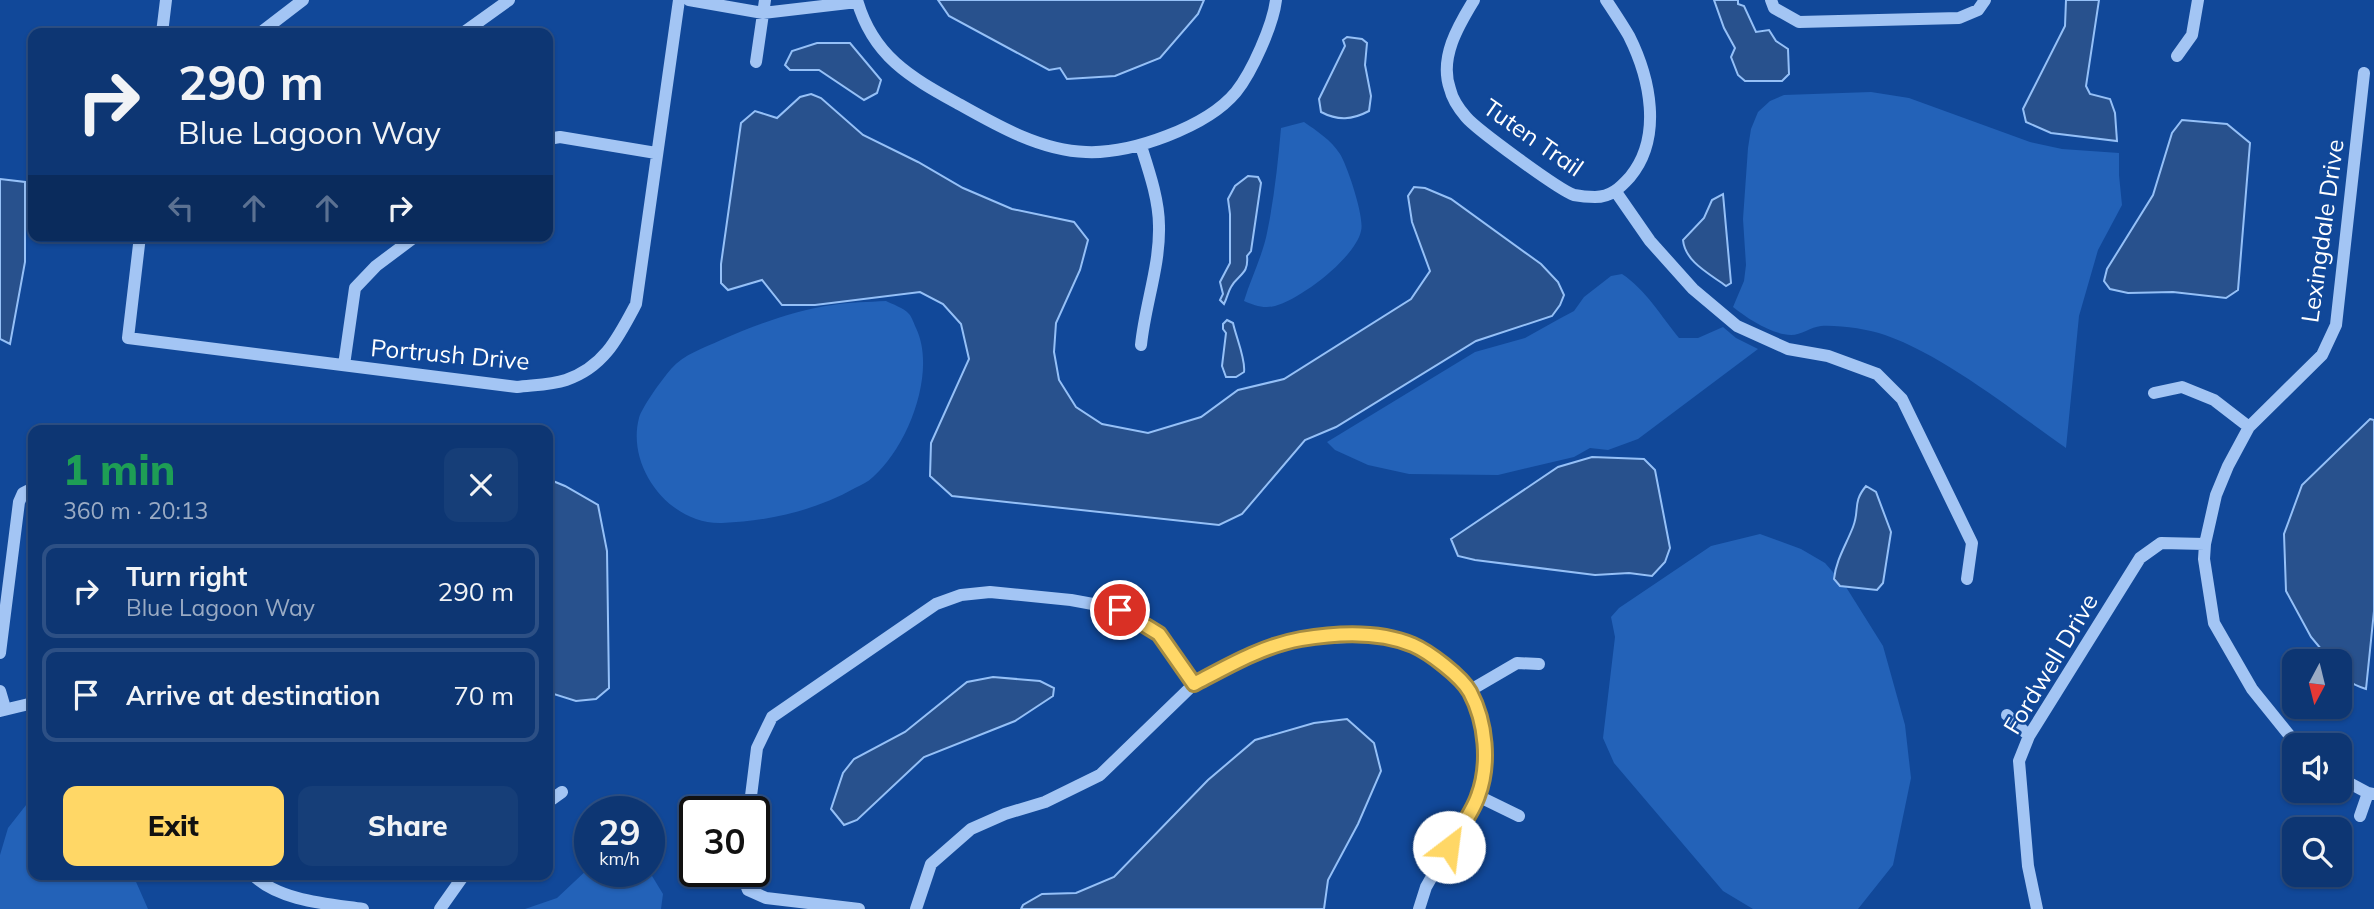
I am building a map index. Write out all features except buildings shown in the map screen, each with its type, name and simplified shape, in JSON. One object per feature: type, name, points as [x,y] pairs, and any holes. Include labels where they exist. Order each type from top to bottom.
[{"type":"street","points":[[163,28],[166,0]]},
{"type":"street","points":[[267,28],[303,0]]},
{"type":"street","points":[[468,28],[492,4],[509,0]]},
{"type":"street","name":"Portrush Drive","points":[[139,242],[128,338],[517,387],[564,380],[591,368],[617,341],[636,304],[679,0]]},
{"type":"street","points":[[690,0],[764,6],[857,1],[877,44],[908,76],[999,126],[1051,146],[1086,152],[1141,146],[1202,120],[1236,92],[1262,46],[1274,15],[1276,0]]},
{"type":"street","name":"Tuten Trail","points":[[1474,0],[1448,52],[1450,90],[1467,118],[1539,174],[1572,194],[1596,198],[1616,192]]},
{"type":"street","points":[[1606,0],[1629,37],[1649,93],[1650,135],[1636,169],[1616,192],[1650,242],[1693,289],[1737,326],[1788,349],[1829,356],[1877,374],[1902,399],[1972,543],[1966,579]]},
{"type":"street","points":[[1771,0],[1774,8],[1798,22],[1959,18],[1978,10],[1985,0]]},
{"type":"street","points":[[2177,56],[2192,35],[2197,0]]},
{"type":"street","points":[[756,62],[764,6]]},
{"type":"street","name":"Lexingdale Drive","points":[[2287,733],[2252,690],[2214,623],[2204,559],[2205,544],[2216,495],[2249,427],[2322,355],[2336,325],[2364,73]]},
{"type":"street","points":[[553,138],[560,137],[656,153]]},
{"type":"street","points":[[1141,146],[1151,178],[1159,223],[1158,251],[1142,326],[1141,345]]},
{"type":"street","points":[[344,365],[355,288],[376,266],[408,242]]},
{"type":"street","points":[[2154,393],[2182,387],[2214,400],[2249,427]]},
{"type":"street","points":[[0,653],[19,502],[23,493],[28,490]]},
{"type":"street","name":"Fordwell Drive","points":[[2037,909],[2028,866],[2019,761],[2029,736],[2140,558],[2161,542],[2205,544]]},
{"type":"street","points":[[750,796],[757,748],[772,717],[936,604],[961,595],[990,592],[1071,600],[1120,610],[1159,634],[1194,684]]},
{"type":"street","points":[[916,909],[931,864],[971,829],[1005,814],[1045,802],[1100,775],[1194,684],[1237,661],[1275,646],[1301,639],[1369,636],[1393,638],[1415,646],[1448,669],[1469,691],[1483,731],[1484,762],[1478,796],[1426,887],[1419,909]]},
{"type":"street","points":[[1469,691],[1517,663],[1539,664]]},
{"type":"street","points":[[0,691],[3,710],[28,704]]},
{"type":"street","points":[[2007,715],[2029,736]]},
{"type":"street","points":[[2352,784],[2371,793],[2360,816]]},
{"type":"street","points":[[553,799],[562,792]]},
{"type":"street","points":[[1478,796],[1519,816]]},
{"type":"street","points":[[258,880],[290,903],[363,909]]},
{"type":"street","points":[[440,909],[460,880]]},
{"type":"street","points":[[747,887],[766,898],[859,909]]},
{"type":"shaded area","points":[[938,0],[1204,0],[1198,14],[1160,58],[1115,76],[1067,79],[1060,68],[1049,70],[949,16]]},
{"type":"shaded area","points":[[1714,0],[1738,0],[1738,4],[1744,6],[1756,32],[1769,30],[1776,41],[1788,49],[1789,74],[1782,81],[1745,81],[1738,75],[1731,57],[1735,48]]},
{"type":"shaded area","points":[[2066,0],[2099,0],[2086,86],[2090,94],[2110,99],[2115,113],[2117,141],[2051,133],[2026,122],[2023,109],[2065,26]]},
{"type":"shaded area","points":[[1347,37],[1362,39],[1367,43],[1365,65],[1371,96],[1369,111],[1351,118],[1339,118],[1321,112],[1319,99],[1345,46],[1343,40]]},
{"type":"shaded area","points":[[817,43],[850,43],[881,80],[877,93],[864,100],[819,70],[790,70],[785,65],[792,51]]},
{"type":"shaded area","points":[[1871,92],[1909,98],[2030,142],[2062,149],[2119,153],[2122,205],[2098,250],[2079,316],[2066,448],[1978,385],[1908,344],[1878,333],[1845,327],[1821,326],[1795,335],[1783,334],[1760,325],[1733,307],[1744,281],[1746,265],[1743,219],[1748,148],[1751,129],[1758,112],[1770,101],[1784,95]]},
{"type":"shaded area","points":[[811,94],[821,98],[863,135],[963,188],[1012,209],[1074,222],[1088,240],[1080,270],[1056,323],[1054,352],[1059,380],[1076,407],[1102,424],[1148,433],[1201,417],[1238,390],[1284,379],[1411,299],[1430,271],[1412,222],[1408,196],[1414,187],[1425,188],[1451,199],[1541,264],[1558,282],[1564,295],[1552,316],[1476,341],[1336,427],[1305,440],[1242,514],[1219,525],[952,496],[930,476],[931,443],[969,359],[961,324],[943,304],[920,292],[815,305],[782,305],[762,280],[728,290],[721,283],[721,264],[741,123],[755,111],[777,118],[800,97]]},
{"type":"shaded area","points":[[2182,120],[2227,124],[2250,143],[2238,290],[2226,298],[2173,292],[2128,293],[2110,289],[2104,281],[2107,269],[2153,195],[2172,133]]},
{"type":"shaded area","points":[[1304,122],[1328,140],[1340,154],[1358,204],[1361,231],[1349,253],[1326,276],[1286,302],[1275,306],[1259,306],[1244,301],[1267,233],[1281,128]]},
{"type":"shaded area","points":[[1248,176],[1258,177],[1261,183],[1251,251],[1247,256],[1245,271],[1231,287],[1224,304],[1220,300],[1223,294],[1220,282],[1230,263],[1228,199],[1235,186]]},
{"type":"shaded area","points":[[0,179],[25,182],[25,262],[10,344],[0,339]]},
{"type":"shaded area","points":[[1723,194],[1731,283],[1726,286],[1693,261],[1683,240],[1704,218],[1712,200]]},
{"type":"shaded area","points":[[1622,274],[1646,295],[1679,338],[1698,338],[1723,327],[1736,338],[1758,349],[1638,439],[1608,450],[1590,448],[1574,457],[1498,475],[1409,474],[1368,465],[1335,450],[1327,442],[1475,352],[1525,338],[1574,311],[1584,297],[1611,276]]},
{"type":"shaded area","points":[[886,301],[904,310],[911,317],[922,346],[923,365],[916,407],[908,428],[886,464],[871,479],[807,509],[757,520],[722,523],[703,521],[685,514],[669,504],[656,490],[639,455],[639,418],[667,373],[682,359],[721,340],[790,314],[839,304]]},
{"type":"shaded area","points":[[1227,320],[1233,323],[1244,361],[1244,372],[1236,377],[1226,377],[1222,366],[1226,333],[1223,324]]},
{"type":"shaded area","points":[[2370,419],[2374,420],[2374,611],[2366,689],[2352,683],[2352,649],[2321,649],[2311,637],[2286,591],[2284,534],[2302,485]]},
{"type":"shaded area","points":[[1592,457],[1644,459],[1655,470],[1670,548],[1665,562],[1652,576],[1629,573],[1595,575],[1458,556],[1451,539],[1558,467]]},
{"type":"shaded area","points":[[553,481],[598,505],[607,551],[609,688],[596,699],[576,701],[554,694]]},
{"type":"shaded area","points":[[1866,486],[1876,492],[1891,532],[1883,583],[1877,590],[1840,586],[1834,579],[1839,559],[1855,521],[1859,497]]},
{"type":"shaded area","points":[[1760,534],[1801,549],[1825,563],[1846,587],[1883,646],[1905,725],[1911,778],[1893,865],[1858,909],[1753,909],[1723,891],[1614,763],[1603,738],[1615,637],[1611,617],[1619,608],[1711,546]]},
{"type":"shaded area","points":[[993,677],[1040,681],[1054,688],[1053,696],[1015,721],[924,757],[857,820],[844,825],[831,809],[843,773],[854,759],[905,732],[967,682]]},
{"type":"shaded area","points":[[1347,719],[1374,743],[1381,771],[1358,824],[1328,880],[1324,909],[1021,909],[1042,894],[1076,893],[1114,877],[1208,780],[1255,740],[1314,723]]},
{"type":"shaded area","points":[[28,803],[28,880],[135,880],[148,909],[0,909],[0,855],[8,828]]},
{"type":"shaded area","points":[[574,882],[574,887],[659,887],[663,894],[661,909],[525,909],[557,898]]},
{"type":"route","points":[[1120,610],[1159,634],[1194,684],[1263,649],[1301,639],[1332,636],[1393,638],[1415,646],[1448,669],[1469,691],[1483,731],[1484,762],[1478,796],[1449,847]]}]
